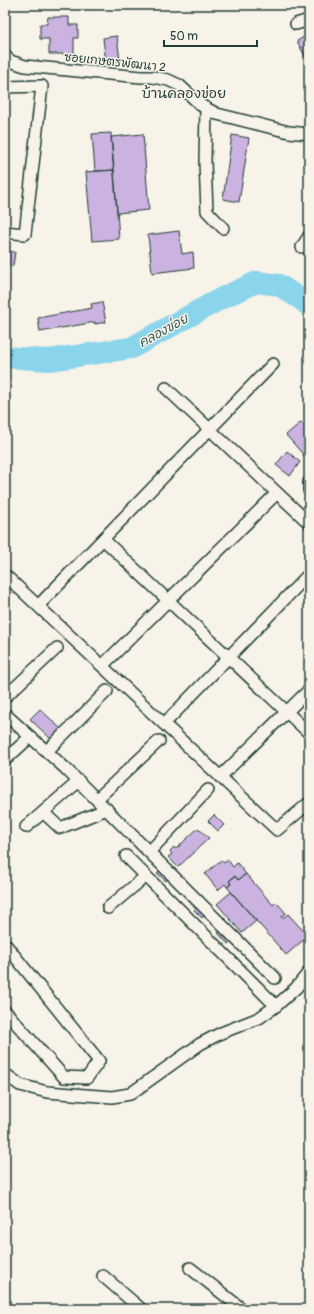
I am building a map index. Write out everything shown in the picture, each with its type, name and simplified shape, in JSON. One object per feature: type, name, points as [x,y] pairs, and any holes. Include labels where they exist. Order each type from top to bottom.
[{"type":"street","points":[[296,24],[309,20]]},
{"type":"street","name":"ซอยเกษตรพัฒนา 2","points":[[5,56],[10,60],[25,66],[141,78],[153,77],[168,80],[179,85],[206,108],[217,114],[289,132],[309,134]]},
{"type":"street","points":[[5,87],[42,86],[25,234],[5,232]]},
{"type":"street","points":[[206,108],[205,162],[207,211],[223,228]]},
{"type":"street","points":[[302,247],[309,236]]},
{"type":"street","points":[[38,606],[273,364]]},
{"type":"street","points":[[166,388],[309,523]]},
{"type":"street","points":[[309,482],[309,490]]},
{"type":"street","points":[[102,666],[277,493]]},
{"type":"street","points":[[103,539],[309,733]]},
{"type":"street","points":[[164,724],[309,574]]},
{"type":"street","points":[[5,575],[277,830],[309,802]]},
{"type":"street","points":[[5,697],[57,648]]},
{"type":"street","points":[[220,777],[309,690]]},
{"type":"street","points":[[47,751],[107,691]]},
{"type":"street","points":[[5,714],[47,751],[108,809],[275,978]]},
{"type":"street","points":[[5,760],[30,737]]},
{"type":"street","points":[[97,800],[159,741]]},
{"type":"street","points":[[26,827],[79,782]]},
{"type":"street","points":[[150,851],[208,790]]},
{"type":"street","points":[[43,812],[60,828],[108,809]]},
{"type":"street","points":[[126,856],[276,1006]]},
{"type":"street","points":[[108,908],[146,876]]},
{"type":"street","points":[[5,944],[99,1061],[87,1078],[64,1077],[5,1011]]},
{"type":"street","points":[[5,1074],[20,1085],[47,1092],[112,1097],[130,1094],[200,1044],[221,1033],[259,1018],[276,1006],[296,988],[309,972]]},
{"type":"street","points":[[190,1268],[242,1309]]},
{"type":"street","points":[[104,1276],[142,1309]]},
{"type":"building","points":[[48,17],[69,17],[69,25],[78,25],[78,38],[74,38],[74,54],[49,54],[49,39],[40,39],[40,24],[47,24]]},
{"type":"building","points":[[309,34],[309,64],[297,41]]},
{"type":"building","points":[[117,36],[120,61],[106,63],[103,38]]},
{"type":"building","points":[[111,133],[114,170],[95,171],[92,134]]},
{"type":"building","points":[[143,134],[149,210],[117,213],[111,137]]},
{"type":"building","points":[[232,135],[249,138],[239,202],[223,199]]},
{"type":"building","points":[[114,170],[119,239],[92,241],[86,172]]},
{"type":"building","points":[[179,231],[182,254],[193,252],[194,268],[152,273],[148,235]]},
{"type":"building","points":[[5,251],[15,252],[13,266],[5,265]]},
{"type":"building","points":[[102,302],[106,322],[95,324],[95,322],[40,332],[38,318],[92,308],[91,304]]},
{"type":"building","points":[[301,422],[309,431],[309,461],[286,435]]},
{"type":"building","points":[[287,451],[300,462],[290,476],[276,465]]},
{"type":"building","points":[[40,709],[61,729],[51,739],[30,719]]},
{"type":"building","points":[[214,815],[224,825],[218,831],[208,821]]},
{"type":"building","points":[[198,828],[209,838],[178,867],[168,857],[172,854],[170,851],[174,847],[176,849]]},
{"type":"building","points":[[221,860],[224,863],[228,860],[233,867],[237,863],[246,874],[238,880],[235,876],[229,881],[231,884],[227,887],[225,884],[218,890],[205,874]]},
{"type":"building","points":[[162,868],[171,876],[166,881],[157,873]]},
{"type":"building","points":[[246,874],[273,905],[276,902],[286,913],[281,917],[283,918],[288,914],[308,936],[286,955],[227,887],[231,884],[229,881],[235,876],[238,880]]},
{"type":"building","points":[[231,892],[256,921],[242,933],[217,904]]},
{"type":"building","points":[[198,906],[206,914],[202,918],[194,910]]},
{"type":"building","points":[[222,929],[233,940],[228,944],[218,933]]},
{"type":"waterway","name":"คลองข่อย","points":[[5,357],[49,360],[131,348],[222,298],[257,282],[279,285],[309,306]]},
{"type":"district","name":"บ้านคลองข่อย","points":[[184,93]]}]
